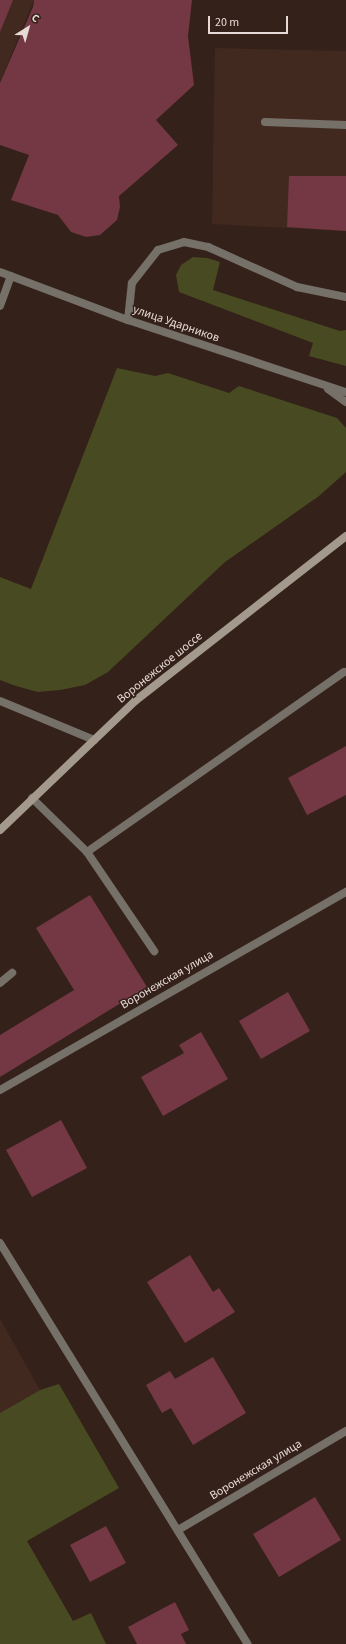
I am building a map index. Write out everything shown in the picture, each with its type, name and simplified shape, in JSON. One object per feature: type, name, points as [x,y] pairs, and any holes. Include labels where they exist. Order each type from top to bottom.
[{"type":"main road","name":"Воронежское шоссе","points":[[0,830],[135,701],[346,536]]},
{"type":"street","points":[[265,122],[346,125]]},
{"type":"street","points":[[128,320],[132,283],[158,250],[184,242],[208,247],[297,287],[346,298]]},
{"type":"street","name":"улица Ударников","points":[[0,272],[128,320],[324,386],[346,392]]},
{"type":"street","points":[[0,306],[11,276]]},
{"type":"street","points":[[324,386],[346,402]]},
{"type":"street","points":[[87,852],[344,672]]},
{"type":"street","points":[[0,701],[94,740]]},
{"type":"street","points":[[32,798],[87,852],[154,951]]},
{"type":"street","name":"Воронежская улица","points":[[0,1090],[346,892]]},
{"type":"street","points":[[0,983],[12,974]]},
{"type":"street","points":[[0,1243],[248,1644]]},
{"type":"street","name":"Воронежская улица","points":[[178,1530],[346,1431]]},
{"type":"shaded area","points":[[0,0],[34,0],[0,82]]},
{"type":"shaded area","points":[[215,48],[346,51],[346,231],[212,224]]},
{"type":"shaded area","points":[[0,1319],[40,1390],[0,1413]]},
{"type":"green space","points":[[193,257],[207,258],[220,262],[213,290],[340,331],[346,330],[346,366],[309,356],[313,343],[179,292],[176,275],[181,265]]},
{"type":"green space","points":[[117,368],[155,376],[168,373],[229,393],[239,386],[337,418],[346,428],[346,472],[319,496],[225,562],[108,672],[85,685],[60,690],[38,692],[16,686],[0,680],[0,577],[31,589]]},
{"type":"green space","points":[[59,1384],[119,1488],[27,1541],[73,1621],[91,1613],[106,1644],[0,1644],[0,1413],[40,1390]]},
{"type":"building","points":[[0,0],[13,0],[0,32]]},
{"type":"building","points":[[34,0],[192,0],[188,36],[194,85],[156,120],[178,145],[119,196],[120,207],[117,220],[100,235],[86,237],[71,232],[58,215],[11,200],[29,155],[0,145],[0,83],[33,7]]},
{"type":"building","points":[[289,176],[346,176],[346,231],[287,227]]},
{"type":"building","points":[[346,746],[346,795],[307,815],[288,778]]},
{"type":"building","points":[[90,895],[147,987],[0,1077],[0,1035],[74,990],[36,928]]},
{"type":"building","points":[[288,992],[310,1031],[261,1059],[239,1021]]},
{"type":"building","points":[[201,1032],[228,1079],[163,1116],[141,1077],[184,1053],[179,1045]]},
{"type":"building","points":[[61,1120],[87,1168],[32,1197],[6,1150]]},
{"type":"building","points":[[190,1255],[213,1292],[219,1288],[235,1312],[185,1343],[147,1282]]},
{"type":"building","points":[[213,1357],[246,1413],[193,1445],[171,1408],[162,1413],[146,1385],[170,1371],[175,1379]]},
{"type":"building","points":[[315,1497],[341,1540],[279,1577],[253,1534]]},
{"type":"building","points":[[106,1526],[126,1563],[90,1582],[70,1545]]},
{"type":"building","points":[[175,1602],[189,1630],[181,1634],[186,1644],[137,1644],[128,1627]]}]
